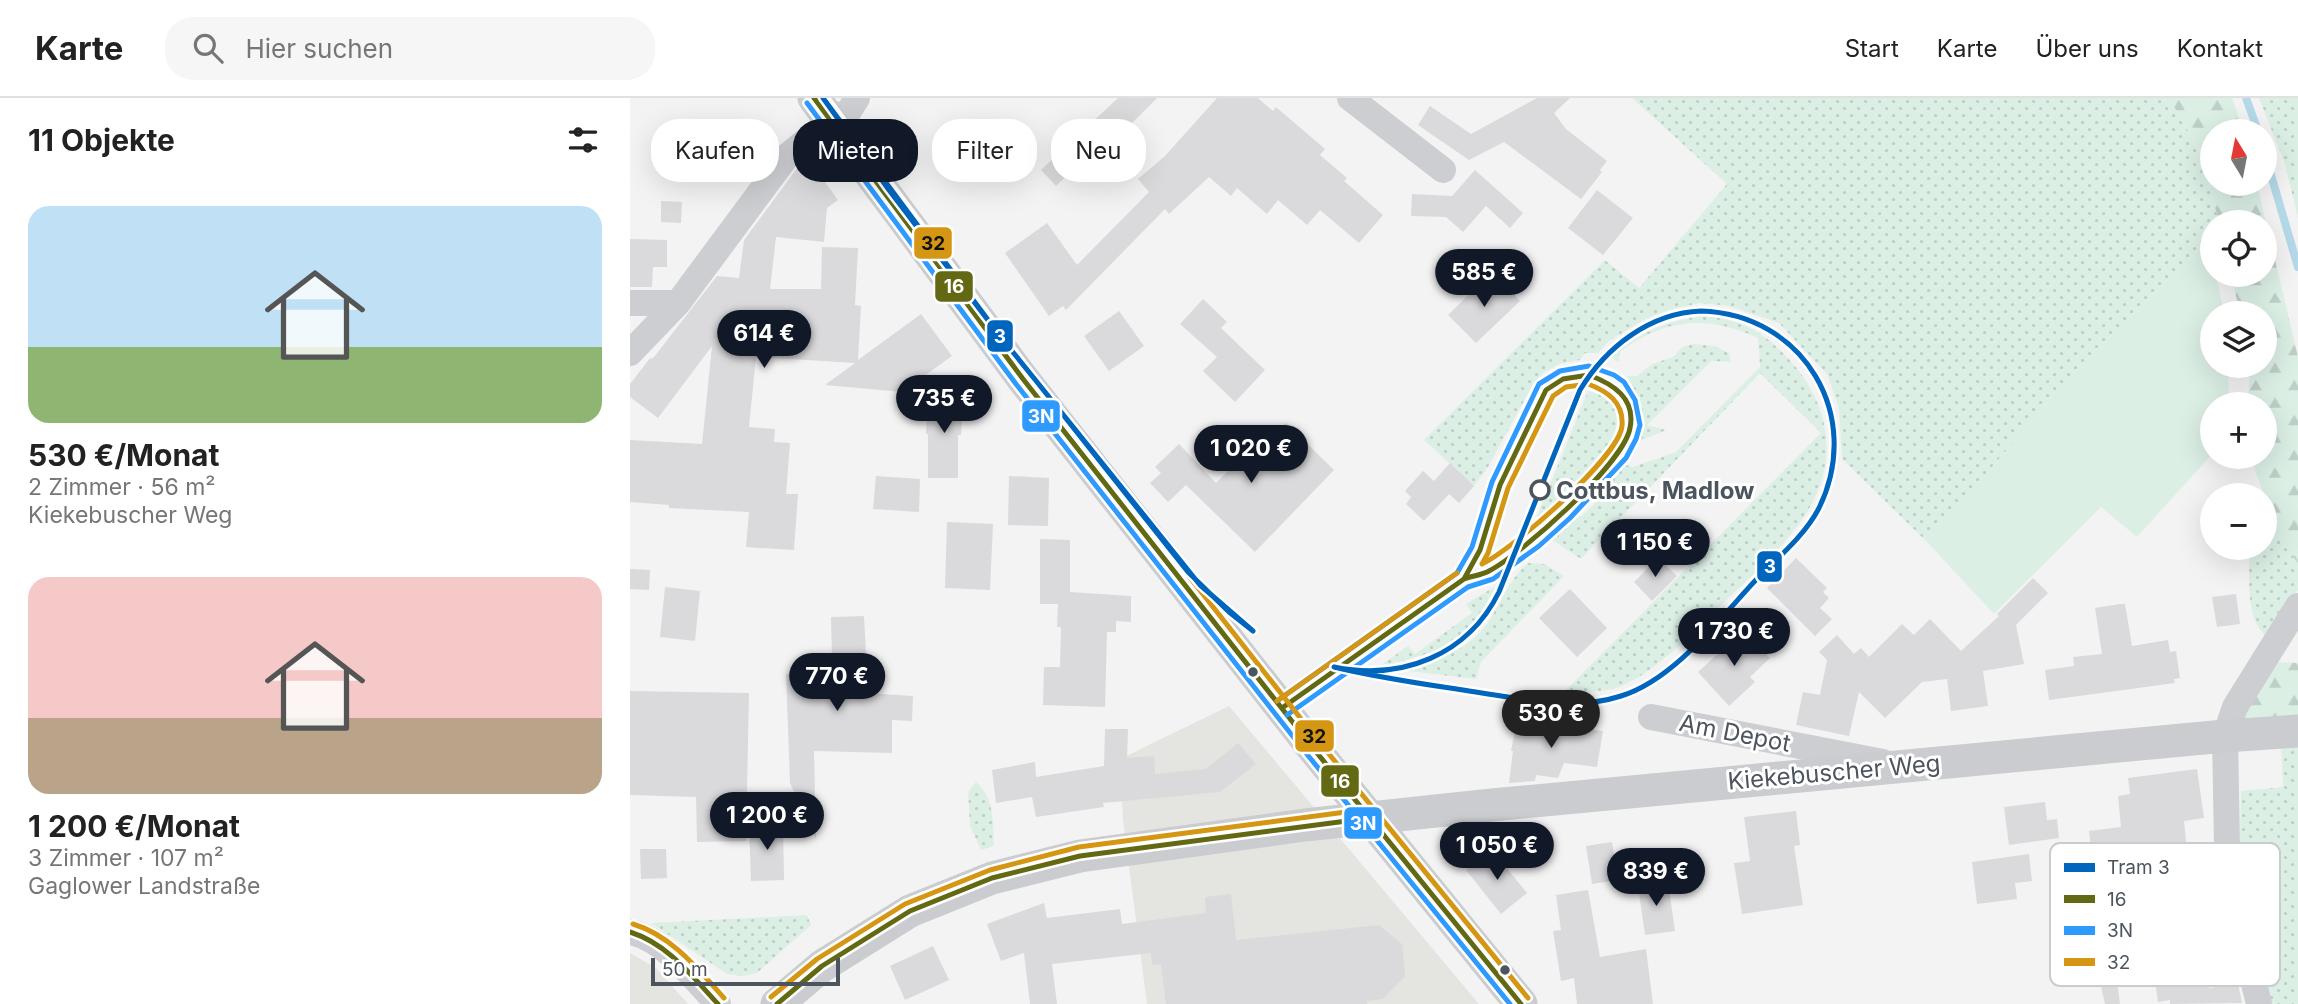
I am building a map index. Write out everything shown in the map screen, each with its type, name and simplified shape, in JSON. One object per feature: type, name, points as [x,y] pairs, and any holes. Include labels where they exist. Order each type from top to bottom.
[{"type":"main road","points":[[822,109],[1023,379],[1370,818],[1521,1004]]},
{"type":"main road","name":"Kiekebuscher Weg","points":[[777,1004],[822,966],[910,911],[992,878],[1080,856],[1370,818],[1900,766],[2298,731]]},
{"type":"street","points":[[630,353],[678,303],[822,109],[849,111],[858,98]]},
{"type":"street","points":[[1350,98],[1443,170]]},
{"type":"street","points":[[630,303],[678,303]]},
{"type":"street","points":[[2227,843],[2225,736],[2241,698],[2298,606]]},
{"type":"street","name":"Am Depot","points":[[1651,717],[1900,766]]},
{"type":"street","points":[[630,932],[649,938],[662,946],[718,1004]]},
{"type":"street","points":[[2255,986],[2259,1004]]},
{"type":"shaded area","points":[[1229,706],[1479,1004],[1147,1004],[1123,820],[1120,759]]},
{"type":"shaded area","points":[[630,953],[656,968],[688,1004],[630,1004]]},
{"type":"green space","points":[[1632,98],[2169,98],[2198,148],[2200,196],[2212,196],[2216,210],[2200,210],[2200,248],[2076,370],[1927,542],[1842,459],[1839,408],[1827,374],[1779,323],[1729,306],[1700,303],[1672,309],[1647,318],[1609,341],[1598,353],[1585,353],[1580,360],[1562,363],[1544,372],[1533,384],[1488,467],[1474,486],[1424,440],[1605,260],[1639,288],[1727,184]]},
{"type":"green space","points":[[2169,98],[2232,98],[2240,119],[2200,119],[2200,155]]},
{"type":"green space","points":[[2259,98],[2298,98],[2298,218],[2285,164],[2277,144],[2277,119],[2267,119]]},
{"type":"green space","points":[[2212,196],[2260,196],[2263,210],[2216,210]]},
{"type":"green space","points":[[2200,248],[2200,287],[2219,287],[2221,301],[2200,301],[2200,378],[2228,378],[2229,392],[2200,392],[2200,467],[2137,537],[2101,507],[1994,614],[1927,542],[2076,370]]},
{"type":"green space","points":[[2277,268],[2298,357],[2298,563],[2281,541],[2277,530],[2277,483],[2260,483],[2254,469],[2277,469],[2277,392],[2249,392],[2249,378],[2277,378],[2277,301],[2237,301],[2234,287],[2277,287]]},
{"type":"green space","points":[[1704,316],[1732,321],[1755,330],[1784,354],[1807,383],[1824,422],[1826,462],[1821,482],[1813,502],[1783,544],[1664,659],[1619,687],[1595,692],[1563,693],[1821,433],[1760,373],[1581,559],[1549,538],[1570,517],[1582,516],[1613,485],[1613,472],[1623,464],[1633,467],[1676,452],[1760,367],[1758,338],[1705,323],[1671,326],[1654,332],[1621,351],[1618,362],[1611,357],[1654,329]]},
{"type":"green space","points":[[1694,344],[1715,346],[1729,353],[1731,362],[1711,361],[1647,425],[1666,430],[1638,442],[1642,424],[1641,408],[1626,376],[1637,376],[1652,364],[1673,357],[1682,347]]},
{"type":"green space","points":[[1588,391],[1610,401],[1617,417],[1612,437],[1581,483],[1530,534]]},
{"type":"green space","points":[[2277,530],[2281,541],[2298,563],[2298,590],[2266,636],[2254,618],[2249,560],[2277,560]]},
{"type":"green space","points":[[1528,563],[1544,564],[1564,576],[1481,662],[1476,679],[1408,671],[1442,658],[1472,640],[1489,621],[1511,583]]},
{"type":"green space","points":[[1496,586],[1475,620],[1454,640],[1428,653],[1383,664],[1408,646],[1415,654],[1472,613],[1466,604]]},
{"type":"green space","points":[[2274,662],[2298,663],[2298,723],[2236,727]]},
{"type":"green space","points":[[2298,744],[2298,1004],[2269,1004],[2264,986],[2280,986],[2280,843],[2240,843],[2241,791],[2283,787],[2281,745]]},
{"type":"green space","points":[[976,782],[987,796],[993,820],[994,846],[981,850],[970,826],[968,792]]},
{"type":"green space","points":[[807,915],[811,925],[757,973],[743,976],[727,974],[651,923]]},
{"type":"building","points":[[1118,98],[1157,98],[1136,119],[1096,119]]},
{"type":"building","points":[[1217,98],[1258,98],[1273,111],[1276,107],[1325,149],[1320,155],[1347,178],[1344,181],[1383,215],[1359,243],[1320,210],[1307,225],[1278,200],[1267,214],[1237,188],[1231,196],[1209,177],[1169,214],[1165,209],[1066,310],[1063,306],[1049,316],[1005,253],[1047,223],[1077,265],[1149,192],[1141,182],[1146,182],[1146,172],[1165,156]]},
{"type":"building","points":[[1537,98],[1570,98],[1554,113],[1566,129],[1607,161],[1581,199],[1504,142],[1469,160],[1418,125],[1430,106],[1471,134]]},
{"type":"building","points":[[1051,161],[1051,181],[1041,170]]},
{"type":"building","points":[[1475,170],[1523,213],[1510,228],[1486,206],[1463,232],[1446,217],[1411,216],[1412,194],[1452,196]]},
{"type":"building","points":[[793,174],[793,182],[825,182],[838,200],[827,208],[824,242],[776,237],[770,289],[821,289],[822,247],[858,248],[855,305],[861,306],[858,360],[921,314],[952,356],[902,392],[825,385],[855,363],[756,357],[749,427],[775,429],[774,442],[790,443],[786,494],[798,494],[794,550],[746,547],[749,512],[669,508],[669,505],[630,502],[630,440],[702,444],[712,346],[658,418],[630,397],[630,384],[717,276],[739,278],[744,240]]},
{"type":"building","points":[[1597,190],[1633,218],[1603,255],[1568,228]]},
{"type":"building","points":[[661,201],[682,202],[681,223],[661,222]]},
{"type":"building","points":[[630,239],[667,240],[667,267],[653,267],[652,287],[630,287]]},
{"type":"building","points":[[1484,280],[1493,288],[1501,281],[1520,301],[1476,343],[1448,315]]},
{"type":"building","points":[[1203,299],[1227,322],[1221,328],[1265,370],[1235,402],[1203,371],[1217,357],[1180,324]]},
{"type":"building","points":[[1119,311],[1144,346],[1109,371],[1084,336]]},
{"type":"building","points":[[928,394],[963,396],[961,435],[958,435],[958,478],[928,478]]},
{"type":"building","points":[[1286,423],[1334,470],[1255,552],[1186,485],[1168,502],[1150,483],[1161,473],[1155,467],[1179,444],[1216,483],[1238,461],[1244,467]]},
{"type":"building","points":[[1450,463],[1474,486],[1459,503],[1449,494],[1424,521],[1406,504],[1411,497],[1405,491],[1423,471],[1434,481]]},
{"type":"building","points":[[876,476],[920,479],[919,512],[873,509]]},
{"type":"building","points":[[1009,476],[1049,478],[1048,526],[1008,525]]},
{"type":"building","points":[[947,522],[993,524],[990,590],[945,588]]},
{"type":"building","points":[[1040,539],[1070,540],[1070,592],[1131,596],[1131,622],[1116,621],[1116,632],[1107,632],[1105,707],[1043,705],[1044,667],[1060,667],[1061,627],[1057,627],[1058,604],[1040,604]]},
{"type":"building","points":[[1658,558],[1677,576],[1652,601],[1634,582]]},
{"type":"building","points":[[1796,558],[1827,588],[1823,592],[1829,598],[1820,608],[1832,619],[1815,636],[1767,588]]},
{"type":"building","points":[[630,569],[650,570],[649,590],[630,589]]},
{"type":"building","points":[[2033,578],[2048,593],[2016,625],[2024,664],[1983,671],[1988,706],[1951,711],[1947,679],[1922,682],[1885,718],[1859,692],[1849,736],[1796,725],[1803,692],[1820,695],[1827,660],[1819,652],[1837,635],[1854,654],[1861,648],[1869,657],[1902,624],[1914,635],[1930,619],[1961,651],[1999,616],[1997,614]]},
{"type":"building","points":[[665,587],[700,591],[695,641],[660,637]]},
{"type":"building","points":[[1570,589],[1607,628],[1577,657],[1539,618]]},
{"type":"building","points":[[2236,594],[2240,624],[2217,627],[2212,597]]},
{"type":"building","points":[[2125,604],[2132,646],[2168,640],[2170,652],[2176,651],[2180,678],[2174,679],[2175,683],[2049,700],[2045,670],[2074,666],[2073,657],[2102,654],[2095,608]]},
{"type":"building","points":[[864,616],[866,653],[851,653],[850,692],[913,696],[912,721],[892,720],[892,753],[814,751],[816,839],[790,783],[786,674],[822,673],[822,659],[832,659],[831,617]]},
{"type":"building","points":[[1743,631],[1770,658],[1750,677],[1755,682],[1729,706],[1698,672]]},
{"type":"building","points":[[630,691],[749,693],[746,841],[697,842],[696,797],[630,795]]},
{"type":"building","points":[[1517,720],[1603,731],[1597,767],[1564,763],[1558,778],[1536,775],[1535,781],[1509,783]]},
{"type":"building","points":[[1105,729],[1128,729],[1127,758],[1154,756],[1155,774],[1206,769],[1238,743],[1256,764],[1220,792],[1103,803],[1104,807],[1036,817],[1032,797],[996,803],[992,770],[1035,762],[1036,777],[1104,766]]},
{"type":"building","points":[[2197,769],[2204,818],[2184,821],[2186,843],[2090,843],[2089,831],[2121,827],[2118,796],[2130,794],[2128,778]]},
{"type":"building","points":[[2045,802],[2047,820],[2057,819],[2059,838],[2009,845],[2004,807]]},
{"type":"building","points":[[1796,811],[1800,845],[1794,846],[1803,905],[1742,914],[1734,863],[1750,861],[1744,817]]},
{"type":"building","points":[[783,823],[784,880],[751,881],[749,824]]},
{"type":"building","points":[[1612,842],[1618,880],[1592,884],[1586,846]]},
{"type":"building","points":[[640,849],[666,849],[667,878],[641,879]]},
{"type":"building","points":[[1492,850],[1527,893],[1501,914],[1466,870]]},
{"type":"building","points":[[2029,854],[2032,881],[2015,883],[2017,899],[1977,904],[1972,862]]},
{"type":"building","points":[[1668,882],[1675,931],[1645,935],[1638,886]]},
{"type":"building","points":[[1588,890],[1600,957],[1646,949],[1653,1004],[1577,1004],[1574,978],[1561,981],[1553,931],[1561,930],[1556,895]]},
{"type":"building","points":[[1231,894],[1236,940],[1379,925],[1402,944],[1405,976],[1383,999],[1367,1001],[1367,1004],[1166,1004],[1161,964],[1152,965],[1151,953],[1052,964],[1057,1004],[1030,1004],[1024,953],[1001,961],[987,924],[1044,903],[1047,918],[1120,909],[1122,924],[1206,913],[1205,897]]},
{"type":"building","points":[[933,946],[949,980],[905,1000],[890,966]]},
{"type":"building","points":[[2101,986],[2118,986],[2120,1004],[2105,1004]]},
{"type":"building","points":[[2156,986],[2239,986],[2242,1003],[2170,1004],[2170,1000],[2158,1002]]},
{"type":"waterway","points":[[2246,98],[2254,119]]},
{"type":"waterway","points":[[2277,195],[2298,267]]},
{"type":"tram line","name":"3","points":[[823,98],[1000,336],[889,190],[823,98]]},
{"type":"tram line","name":"3","points":[[1701,311],[1737,317],[1769,330],[1795,350],[1816,376],[1829,406],[1834,439],[1831,473],[1813,519],[1693,648],[1640,688],[1621,696],[1584,703],[1526,700],[1334,667],[1384,670],[1408,666],[1451,647],[1470,632],[1486,614],[1499,592],[1580,390],[1591,374],[1631,335],[1664,318],[1701,311]]},
{"type":"tram line","name":"3","points":[[1000,336],[1037,382]]},
{"type":"tram line","name":"3","points":[[1000,336],[1037,382]]},
{"type":"tram line","name":"3","points":[[1037,382],[1200,585],[1253,631]]},
{"type":"tram line","name":"3","points":[[1037,382],[1188,572],[1253,631]]},
{"type":"transit line","name":"16","points":[[814,98],[1023,379],[1313,748],[1521,1004]]},
{"type":"transit line","name":"32","points":[[825,98],[1030,374],[1320,743],[1528,998]]},
{"type":"transit line","name":"3N","points":[[807,103],[1016,384],[1306,753],[1510,1004]]},
{"type":"transit line","name":"3N","points":[[1277,701],[1457,573],[1472,547],[1492,482],[1539,384],[1560,371],[1589,366],[1614,375],[1624,382],[1635,400],[1640,425],[1636,439],[1626,458],[1570,518],[1539,546],[1493,579],[1468,587],[1287,715]]},
{"type":"transit line","name":"16","points":[[1589,375],[1614,388],[1626,400],[1631,417],[1624,443],[1591,484],[1547,528],[1489,571],[1464,579],[1480,550],[1500,485],[1546,390],[1563,379],[1589,375]]},
{"type":"transit line","name":"32","points":[[1588,384],[1608,394],[1617,404],[1622,426],[1616,440],[1603,459],[1562,501],[1516,541],[1482,564],[1488,553],[1508,488],[1553,396],[1566,387],[1588,384]]},
{"type":"transit line","name":"32","points":[[1277,701],[1457,573]]},
{"type":"transit line","name":"16","points":[[1282,708],[1464,579]]},
{"type":"transit line","name":"32","points":[[771,997],[817,959],[905,904],[990,870],[1079,847],[1369,809]]},
{"type":"transit line","name":"16","points":[[777,1004],[822,966],[910,911],[992,878],[1080,856],[1370,818]]},
{"type":"transit line","name":"32","points":[[633,924],[647,929],[672,945],[724,998]]},
{"type":"transit line","name":"16","points":[[630,932],[644,937],[668,953],[718,1004]]},
{"type":"place","name":"Cottbus, Madlow","points":[[1540,490]]}]
